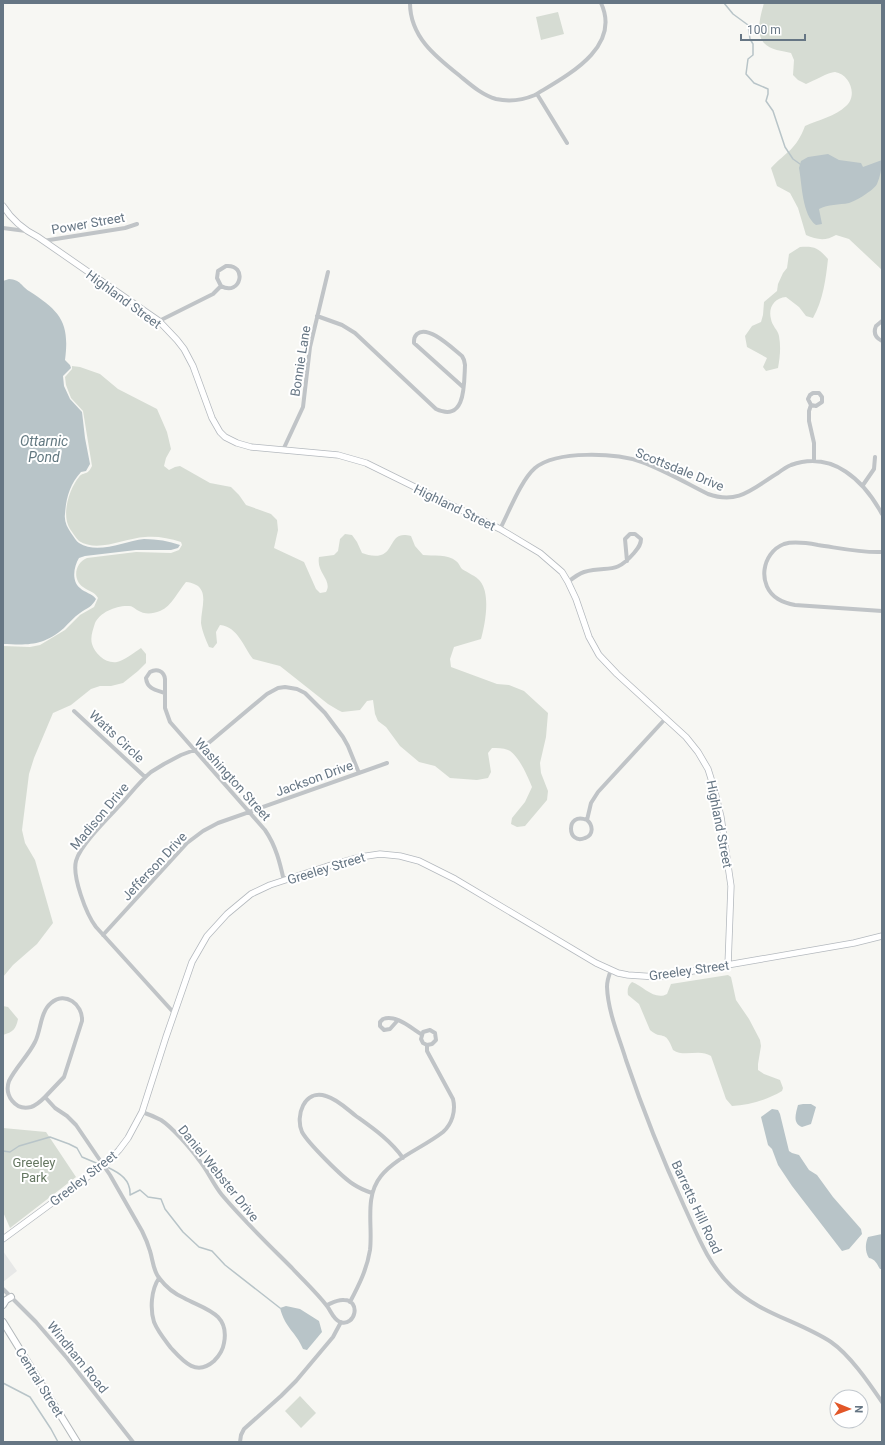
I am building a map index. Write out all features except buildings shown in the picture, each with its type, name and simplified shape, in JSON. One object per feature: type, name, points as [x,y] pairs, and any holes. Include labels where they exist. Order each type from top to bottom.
[{"type":"main road","points":[[3,1304],[11,1297]]},
{"type":"main road","name":"Central Street","points":[[3,1322],[76,1442]]},
{"type":"street","points":[[410,3],[415,28],[425,46],[432,53],[478,91],[497,99],[511,101],[537,94],[589,58],[595,51],[604,33],[606,23],[605,13],[601,3]]},
{"type":"street","points":[[537,94],[567,143]]},
{"type":"street","name":"Highland Street","points":[[3,206],[15,221],[27,231],[159,321],[177,340],[189,357],[212,418],[220,432],[225,437],[242,444],[261,448],[338,455],[376,467],[500,529],[552,562],[562,572],[576,599],[589,637],[599,654],[617,674],[686,737],[698,752],[708,769],[721,817],[731,886],[728,965]]},
{"type":"street","name":"Power Street","points":[[43,241],[125,228],[137,224]]},
{"type":"street","points":[[3,228],[27,231]]},
{"type":"street","points":[[226,266],[234,267],[240,275],[238,284],[230,288],[221,286],[217,278],[218,271],[226,266]]},
{"type":"street","name":"Bonnie Lane","points":[[283,450],[303,407],[308,357],[328,272]]},
{"type":"street","points":[[159,321],[213,294],[221,286]]},
{"type":"street","points":[[317,316],[342,325],[355,333],[436,409],[442,412],[448,412],[456,409],[462,397],[463,387],[465,365],[462,356],[435,335],[422,332],[418,333],[414,339],[416,346],[463,387]]},
{"type":"street","points":[[882,321],[876,326],[874,332],[877,338],[882,341]]},
{"type":"street","points":[[811,405],[809,410],[809,421],[814,443],[814,461]]},
{"type":"street","name":"Scottsdale Drive","points":[[500,529],[530,474],[541,464],[562,457],[579,455],[615,456],[644,463],[708,494],[729,498],[752,490],[790,465],[814,461],[834,465],[844,470],[863,485],[872,496],[882,514]]},
{"type":"street","points":[[863,485],[874,469],[875,457]]},
{"type":"street","points":[[568,582],[581,573],[615,568],[627,561],[641,545],[641,539],[636,534],[630,534],[625,539],[627,561]]},
{"type":"street","points":[[882,552],[870,552],[806,543],[787,543],[772,551],[767,560],[764,573],[768,590],[778,599],[786,603],[795,605],[882,611]]},
{"type":"street","name":"Washington Street","points":[[165,693],[151,688],[148,685],[146,678],[150,672],[156,670],[164,675],[168,718],[271,838],[276,847],[284,881]]},
{"type":"street","name":"Madison Drive","points":[[174,1013],[103,935],[93,923],[86,910],[77,877],[76,862],[88,841],[145,777],[181,755],[205,746],[263,697],[282,687],[293,688],[309,696],[332,721],[348,746],[358,772]]},
{"type":"street","name":"Watts Circle","points":[[74,711],[145,777]]},
{"type":"street","points":[[587,820],[591,803],[598,792],[666,718]]},
{"type":"street","name":"Jackson Drive","points":[[249,812],[358,772],[387,763]]},
{"type":"street","name":"Jefferson Drive","points":[[103,935],[180,850],[195,837],[218,823],[249,812]]},
{"type":"street","points":[[580,818],[587,820],[591,825],[591,832],[587,838],[576,838],[571,830],[572,823],[580,818]]},
{"type":"street","name":"Greeley Street","points":[[3,1239],[103,1166],[123,1146],[132,1133],[142,1112],[192,962],[202,944],[214,928],[231,910],[251,894],[270,885],[360,857],[380,854],[409,858],[443,872],[579,953],[611,970],[638,977],[658,978],[854,943],[882,936]]},
{"type":"street","name":"Barretts Hill Road","points":[[611,970],[607,986],[609,1001],[635,1088],[650,1128],[697,1235],[712,1262],[731,1286],[750,1301],[832,1343],[849,1359],[882,1402]]},
{"type":"street","points":[[68,999],[73,1001],[79,1007],[82,1012],[82,1021],[64,1077],[45,1097],[34,1106],[20,1106],[13,1102],[10,1097],[8,1092],[8,1083],[36,1041],[47,1007],[56,1000],[68,999]]},
{"type":"street","points":[[398,1020],[421,1034]]},
{"type":"street","points":[[421,1034],[427,1030],[431,1030],[435,1033],[435,1042],[427,1045]]},
{"type":"street","points":[[421,1034],[421,1040],[427,1045]]},
{"type":"street","points":[[350,1302],[362,1279],[368,1260],[371,1239],[372,1194],[380,1177],[389,1168],[403,1158],[443,1132],[449,1126],[453,1116],[453,1099],[427,1051],[427,1045]]},
{"type":"street","points":[[372,1194],[357,1187],[348,1180],[313,1146],[303,1134],[300,1124],[300,1115],[302,1107],[308,1099],[312,1096],[320,1095],[331,1098],[381,1134],[391,1143],[403,1158]]},
{"type":"street","points":[[45,1097],[55,1108],[72,1120],[110,1175],[142,1231],[150,1249],[159,1278],[178,1295],[212,1311],[222,1322],[225,1332],[223,1346],[219,1355],[207,1366],[198,1368],[185,1362],[159,1332],[153,1318],[152,1308],[154,1289],[159,1278]]},
{"type":"street","name":"Daniel Webster Drive","points":[[142,1112],[163,1121],[200,1160],[221,1194],[268,1245],[327,1305],[334,1318],[340,1322]]},
{"type":"street","name":"Windham Road","points":[[3,1289],[36,1322],[67,1358],[133,1442]]},
{"type":"street","points":[[240,1442],[244,1428],[296,1381],[331,1340],[339,1328],[340,1322],[348,1322],[354,1317],[355,1307],[350,1302],[342,1300],[327,1305]]},
{"type":"shaded area","points":[[3,1251],[17,1271],[3,1282]]},
{"type":"green space","points":[[764,3],[882,3],[882,270],[849,239],[836,235],[821,239],[806,235],[798,208],[790,193],[777,186],[771,168],[791,150],[802,134],[805,126],[832,115],[842,109],[850,102],[852,91],[851,86],[845,77],[835,72],[806,84],[798,80],[793,75],[794,60],[791,53],[770,47],[761,39],[759,29],[761,12]]},
{"type":"green space","points":[[558,12],[564,34],[541,40],[536,17]]},
{"type":"green space","points":[[800,247],[816,248],[828,259],[822,297],[813,318],[806,316],[799,307],[786,297],[778,299],[773,304],[770,315],[779,336],[780,356],[778,368],[766,371],[763,367],[767,358],[747,347],[745,336],[752,326],[761,322],[764,302],[777,291],[778,284],[787,268],[789,254]]},
{"type":"green space","points":[[72,366],[80,367],[100,374],[118,389],[157,409],[167,432],[171,449],[164,466],[169,470],[180,466],[210,483],[231,487],[246,505],[271,514],[277,520],[278,530],[274,548],[304,562],[316,589],[320,593],[326,592],[328,588],[320,568],[319,557],[334,555],[338,551],[340,539],[345,534],[352,535],[362,553],[373,556],[378,556],[385,553],[393,541],[399,536],[411,536],[415,546],[423,555],[449,557],[457,562],[462,569],[480,581],[486,601],[484,626],[481,639],[454,647],[450,659],[451,667],[497,684],[509,685],[524,691],[548,713],[546,737],[540,763],[541,773],[548,791],[547,800],[525,826],[517,827],[511,824],[512,818],[525,802],[532,787],[522,766],[512,752],[504,749],[492,748],[488,753],[491,772],[488,778],[477,780],[450,778],[435,766],[419,762],[400,746],[386,727],[378,721],[375,714],[373,700],[367,701],[360,710],[342,712],[328,704],[280,666],[253,659],[236,633],[231,629],[220,625],[216,632],[217,643],[213,648],[209,647],[201,623],[203,603],[202,592],[199,587],[186,582],[168,606],[160,611],[146,613],[140,612],[131,606],[124,606],[109,610],[97,619],[91,639],[93,648],[98,655],[105,660],[117,662],[141,648],[146,654],[146,663],[123,683],[111,686],[100,686],[91,689],[71,705],[53,713],[34,758],[29,774],[22,830],[25,843],[35,860],[53,923],[37,944],[13,965],[3,977],[3,646],[30,647],[40,645],[65,630],[80,615],[94,607],[98,598],[95,594],[85,589],[80,584],[76,576],[76,571],[83,560],[87,558],[136,552],[171,553],[179,550],[182,545],[181,542],[172,539],[150,537],[95,546],[79,541],[70,529],[66,517],[69,495],[75,482],[82,474],[88,472],[92,466],[83,411],[71,398],[66,385],[65,377],[72,369]]},
{"type":"green space","points":[[728,975],[731,977],[736,1000],[749,1019],[760,1040],[761,1046],[758,1070],[780,1080],[783,1088],[782,1091],[764,1099],[732,1106],[726,1099],[711,1056],[702,1053],[682,1053],[673,1050],[668,1039],[650,1030],[639,1004],[628,995],[629,986],[632,982],[649,992],[658,996],[663,996],[667,994],[671,984]]},
{"type":"green space","points":[[3,1006],[8,1007],[18,1019],[14,1030],[3,1035]]},
{"type":"green space","name":"Greeley Park","points":[[3,1128],[46,1132],[76,1177],[10,1228],[3,1212]]},
{"type":"green space","points":[[300,1396],[316,1413],[301,1428],[285,1411]]},
{"type":"water","points":[[828,154],[839,160],[861,163],[863,167],[882,160],[880,175],[877,184],[856,200],[849,203],[830,205],[819,209],[822,224],[816,225],[811,220],[805,207],[799,168],[801,161],[808,157]]},
{"type":"water","name":"Ottarnic Pond","points":[[9,279],[18,282],[40,298],[55,312],[64,327],[66,336],[65,360],[71,368],[63,376],[64,386],[70,399],[82,412],[90,464],[86,471],[81,472],[71,486],[65,519],[71,533],[79,543],[94,548],[103,548],[144,539],[163,540],[180,545],[178,548],[171,550],[136,550],[79,558],[74,573],[75,581],[82,590],[96,599],[93,604],[76,616],[56,634],[42,641],[28,644],[3,644],[3,281]]},
{"type":"water","points":[[811,1104],[816,1107],[811,1124],[802,1127],[797,1123],[796,1111],[798,1105]]},
{"type":"water","points":[[772,1109],[778,1110],[780,1114],[789,1151],[799,1155],[809,1170],[817,1175],[833,1197],[861,1229],[862,1234],[849,1249],[842,1251],[792,1186],[778,1165],[772,1149],[768,1145],[761,1117]]},
{"type":"water","points":[[882,1234],[882,1269],[880,1269],[874,1261],[869,1258],[866,1251],[866,1242],[868,1237]]},
{"type":"water","points":[[286,1306],[300,1309],[319,1321],[322,1332],[307,1350],[303,1349],[282,1315],[280,1308]]},
{"type":"waterway","points":[[724,3],[733,14],[748,25],[750,39],[753,44],[753,55],[748,59],[746,74],[754,83],[768,89],[766,101],[773,111],[785,147],[793,159],[800,164]]},
{"type":"waterway","points":[[3,1151],[10,1152],[19,1146],[50,1137],[77,1148],[82,1157],[101,1165]]},
{"type":"waterway","points":[[107,1167],[127,1181],[130,1195],[140,1190],[148,1197],[161,1199],[165,1209],[183,1232],[199,1247],[212,1251],[225,1265],[280,1308]]},
{"type":"waterway","points":[[3,1383],[30,1397],[58,1442]]}]
